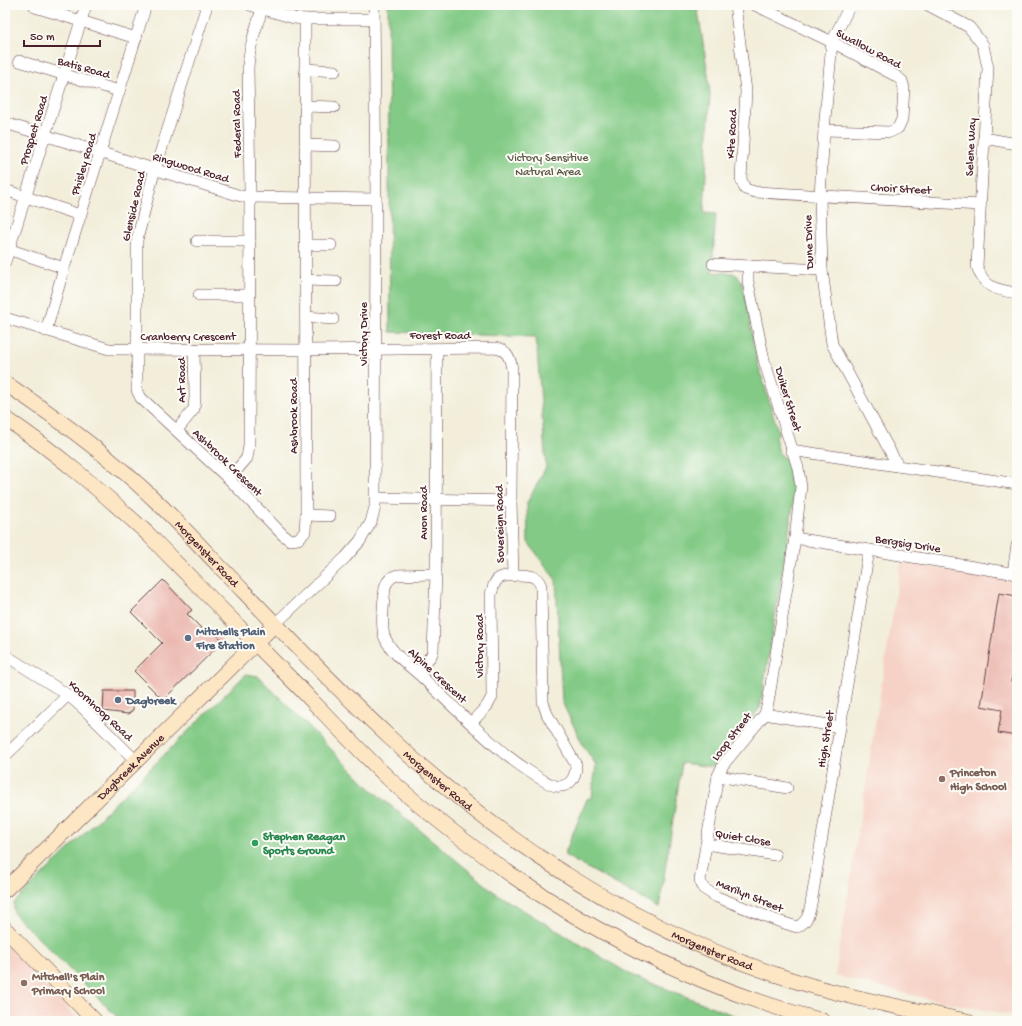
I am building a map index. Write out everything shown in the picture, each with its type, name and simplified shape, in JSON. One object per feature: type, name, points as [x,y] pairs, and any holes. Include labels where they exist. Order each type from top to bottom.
[{"type":"main road","name":"Morgenster Road","points":[[5,383],[63,423],[133,480],[183,528],[275,624],[387,735],[455,795],[499,830],[564,875],[607,900],[706,948],[776,975],[800,983],[886,1005],[967,1021]]},
{"type":"main road","points":[[5,418],[46,447],[113,502],[147,533],[386,776],[448,828],[510,874],[596,928],[666,963],[731,991],[777,1008],[823,1021]]},
{"type":"main road","name":"Dagbreek Avenue","points":[[5,890],[275,624]]},
{"type":"main road","points":[[5,929],[95,1021]]},
{"type":"street","name":"Prospect Road","points":[[5,262],[7,249],[26,197],[86,5]]},
{"type":"street","name":"Phisley Road","points":[[46,331],[80,215],[146,5]]},
{"type":"street","name":"Glenside Road","points":[[138,349],[137,240],[155,170],[207,5]]},
{"type":"street","points":[[250,5],[294,18],[374,19]]},
{"type":"street","name":"Victory Drive","points":[[275,624],[346,557],[360,541],[371,522],[375,507],[376,199],[374,5]]},
{"type":"street","name":"Kite Road","points":[[735,5],[746,91],[741,179],[746,189],[755,192],[820,196]]},
{"type":"street","name":"Swallow Road","points":[[755,5],[832,42],[896,76],[902,81],[904,88],[902,119],[898,128],[890,132],[824,130]]},
{"type":"street","name":"Dune Drive","points":[[850,5],[832,42],[820,196],[822,270],[832,344],[898,466]]},
{"type":"street","name":"Selene Way","points":[[928,5],[969,27],[983,45],[988,68],[977,260],[978,271],[984,281],[998,291],[1017,294]]},
{"type":"street","points":[[35,7],[136,38]]},
{"type":"street","name":"Federal Road","points":[[230,479],[242,465],[249,452],[249,54],[262,9]]},
{"type":"street","name":"Ashbrook Road","points":[[305,19],[306,516]]},
{"type":"street","name":"Batis Road","points":[[19,61],[119,91]]},
{"type":"street","points":[[305,70],[335,71]]},
{"type":"street","points":[[305,106],[334,107]]},
{"type":"street","name":"Ringwood Road","points":[[5,123],[241,196],[376,199]]},
{"type":"street","points":[[984,138],[1017,144]]},
{"type":"street","points":[[305,145],[335,146]]},
{"type":"street","points":[[5,190],[80,215]]},
{"type":"street","name":"Choir Street","points":[[820,196],[980,205]]},
{"type":"street","points":[[197,241],[250,241]]},
{"type":"street","points":[[305,245],[331,245]]},
{"type":"street","points":[[7,249],[64,268]]},
{"type":"street","points":[[713,264],[822,270]]},
{"type":"street","name":"Duiker Street","points":[[748,266],[748,282],[764,360],[791,450],[798,468],[802,487],[795,538]]},
{"type":"street","points":[[305,280],[336,281]]},
{"type":"street","points":[[199,295],[250,295]]},
{"type":"street","points":[[306,317],[333,319]]},
{"type":"street","name":"Cranberry Crescent","points":[[5,318],[109,349],[375,349]]},
{"type":"street","name":"Forest Road","points":[[375,349],[494,348],[504,351]]},
{"type":"street","name":"Ashbrook Crescent","points":[[138,349],[137,390],[141,398],[230,479],[290,540],[298,539],[305,532],[306,516]]},
{"type":"street","name":"Art Road","points":[[177,430],[194,409],[194,349]]},
{"type":"street","name":"Avon Road","points":[[417,672],[431,656],[433,651],[436,574],[437,349]]},
{"type":"street","name":"Sovereign Road","points":[[504,351],[509,356],[512,369],[511,501],[513,576],[531,576],[538,580],[541,586],[543,702],[547,714],[576,765],[576,773],[574,778],[566,784]]},
{"type":"street","points":[[791,450],[1017,484]]},
{"type":"street","points":[[376,498],[511,501]]},
{"type":"street","points":[[306,516],[330,516]]},
{"type":"street","name":"Bergsig Drive","points":[[795,538],[1015,573]]},
{"type":"street","name":"Loop Street","points":[[700,880],[718,776],[723,765],[765,714],[795,538]]},
{"type":"street","points":[[1015,573],[1017,545]]},
{"type":"street","name":"High Street","points":[[797,927],[808,918],[812,904],[869,550]]},
{"type":"street","name":"Alpine Crescent","points":[[436,574],[397,575],[387,582],[385,587],[383,631],[385,639],[401,659],[506,754],[555,786],[566,784]]},
{"type":"street","name":"Victory Road","points":[[471,723],[492,697],[491,594],[494,585],[500,578],[513,576]]},
{"type":"street","name":"Koornhoop Road","points":[[5,655],[68,695],[136,761]]},
{"type":"street","points":[[5,756],[68,695]]},
{"type":"street","points":[[765,714],[840,727]]},
{"type":"street","points":[[718,776],[787,788]]},
{"type":"street","name":"Quiet Close","points":[[706,844],[775,855]]},
{"type":"street","name":"Marilyn Street","points":[[700,880],[703,888],[717,897],[797,927]]},
{"type":"shaded area","name":"Princeton High School","points":[[901,563],[1017,581],[1017,1016],[924,998],[835,976]]},
{"type":"shaded area","name":"Mitchell's Plain Primary School","points":[[5,944],[80,1021],[5,1021]]},
{"type":"green space","name":"Victory Sensitive Natural Area","points":[[388,5],[697,5],[710,95],[704,213],[716,214],[712,272],[733,273],[739,277],[743,285],[756,357],[779,434],[775,437],[779,453],[788,461],[796,488],[760,708],[712,767],[682,763],[659,908],[564,855],[587,799],[592,797],[596,765],[584,747],[562,702],[556,580],[528,542],[527,503],[546,467],[536,337],[390,332]]},
{"type":"green space","name":"Stephen Reagan Sports Ground","points":[[246,674],[258,676],[373,791],[498,895],[631,975],[748,1021],[121,1021],[14,914],[14,903]]},
{"type":"building","name":"Mitchells Plain Fire Station","points":[[163,580],[192,610],[187,614],[207,634],[212,630],[223,641],[163,700],[134,671],[162,643],[131,612]]},
{"type":"building","points":[[999,593],[1017,596],[1017,645],[1011,682],[1017,683],[1017,736],[998,733],[1002,710],[981,706]]},
{"type":"building","name":"Dagbreek","points":[[104,691],[133,691],[133,710],[128,714],[103,711]]},
{"type":"place","name":"Mitchells Plain Fire Station","points":[[188,638]]},
{"type":"place","name":"Dagbreek","points":[[118,700]]},
{"type":"place","name":"Princeton High School","points":[[942,779]]},
{"type":"place","name":"Stephen Reagan Sports Ground","points":[[255,843]]},
{"type":"place","name":"Mitchell's Plain Primary School","points":[[24,983]]}]
